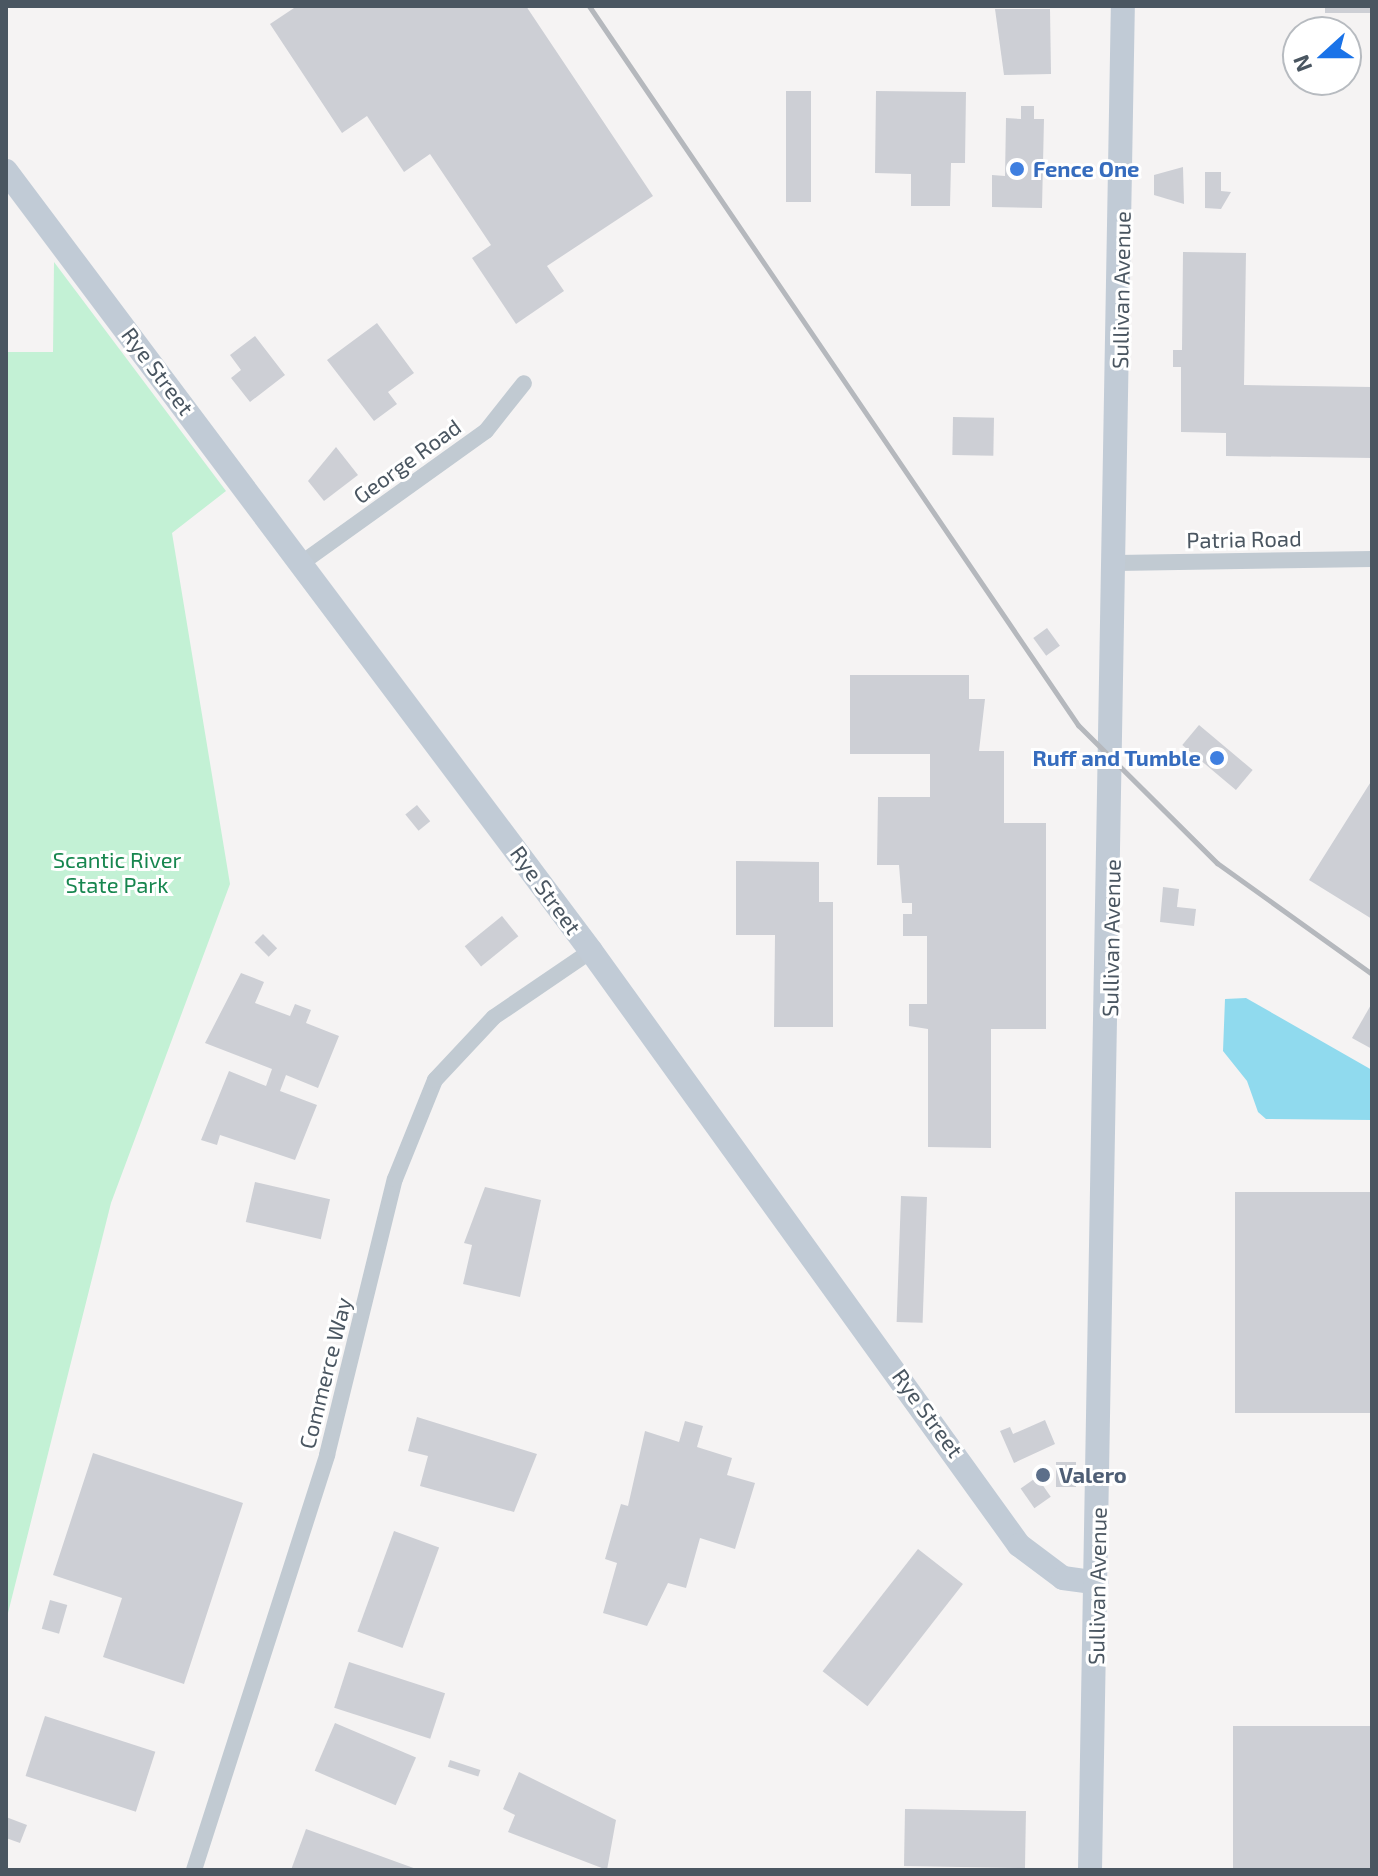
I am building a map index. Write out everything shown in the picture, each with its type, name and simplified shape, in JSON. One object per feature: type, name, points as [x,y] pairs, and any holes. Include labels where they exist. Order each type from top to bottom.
[{"type":"main road","name":"Sullivan Avenue","points":[[1090,1870],[1117,563],[1123,6]]},
{"type":"main road","name":"Rye Street","points":[[6,171],[303,562],[591,951],[1019,1545],[1063,1578],[1097,1583]]},
{"type":"street","name":"George Road","points":[[303,562],[486,431],[524,383]]},
{"type":"street","name":"Patria Road","points":[[1117,563],[1372,559]]},
{"type":"street","name":"Commerce Way","points":[[194,1870],[327,1455],[395,1179],[435,1080],[494,1017],[591,951]]},
{"type":"green space","name":"Scantic River State Park","points":[[54,262],[226,491],[172,533],[230,884],[111,1203],[6,1621],[6,352],[53,352]]},
{"type":"water","points":[[1246,998],[1372,1070],[1372,1120],[1266,1119],[1258,1112],[1247,1081],[1223,1051],[1225,999]]},
{"type":"building","points":[[297,6],[526,6],[653,196],[547,266],[564,291],[516,324],[472,258],[491,245],[430,154],[404,172],[367,116],[342,133],[270,24]]},
{"type":"building","points":[[1325,6],[1372,6],[1372,13],[1325,13]]},
{"type":"building","points":[[995,9],[1050,9],[1051,74],[1004,75]]},
{"type":"building","points":[[786,91],[811,91],[811,202],[786,202]]},
{"type":"building","points":[[876,91],[966,92],[965,163],[951,163],[950,206],[911,206],[911,174],[875,173]]},
{"type":"building","points":[[1021,106],[1034,106],[1034,119],[1044,119],[1042,208],[992,207],[992,175],[1005,176],[1006,118],[1021,119]]},
{"type":"building","points":[[1183,167],[1184,204],[1154,195],[1154,175]]},
{"type":"building","points":[[1205,172],[1221,172],[1221,191],[1231,192],[1221,209],[1205,208]]},
{"type":"building","points":[[1183,252],[1246,253],[1244,385],[1372,387],[1372,458],[1226,456],[1226,433],[1181,432],[1181,367],[1173,367],[1173,350],[1182,350]]},
{"type":"building","points":[[377,323],[414,373],[388,392],[397,404],[374,421],[327,360]]},
{"type":"building","points":[[255,336],[285,375],[250,402],[231,378],[241,370],[230,355]]},
{"type":"building","points":[[953,417],[994,418],[993,456],[952,455]]},
{"type":"building","points":[[336,447],[358,475],[324,501],[308,481]]},
{"type":"building","points":[[1047,628],[1060,646],[1046,656],[1033,638]]},
{"type":"building","points":[[850,675],[969,675],[969,699],[985,699],[979,751],[1004,751],[1004,823],[1046,823],[1046,1029],[991,1029],[991,1148],[928,1147],[928,1029],[909,1026],[909,1004],[927,1004],[927,936],[903,936],[903,914],[912,914],[912,903],[902,903],[899,865],[877,865],[878,797],[930,797],[930,754],[850,754]]},
{"type":"building","points":[[1199,725],[1253,770],[1236,790],[1182,745]]},
{"type":"building","points":[[1372,780],[1371,892],[1372,919],[1309,880]]},
{"type":"building","points":[[417,805],[430,821],[419,831],[405,814]]},
{"type":"building","points":[[736,861],[819,862],[819,902],[833,902],[833,1027],[774,1027],[775,935],[736,935]]},
{"type":"building","points":[[1163,887],[1179,889],[1177,907],[1196,909],[1194,926],[1160,922]]},
{"type":"building","points":[[502,916],[518,936],[481,966],[465,946]]},
{"type":"building","points":[[263,934],[277,948],[269,957],[255,942]]},
{"type":"building","points":[[241,973],[264,982],[255,1003],[290,1016],[295,1004],[311,1010],[306,1023],[339,1036],[318,1088],[286,1075],[280,1091],[317,1105],[295,1160],[220,1135],[217,1145],[201,1140],[229,1071],[266,1086],[272,1069],[205,1043]]},
{"type":"building","points":[[1372,1003],[1372,1049],[1352,1038]]},
{"type":"building","points":[[255,1182],[330,1199],[321,1239],[246,1222]]},
{"type":"building","points":[[485,1187],[541,1200],[520,1297],[463,1284],[472,1245],[464,1243]]},
{"type":"building","points":[[1235,1192],[1372,1192],[1372,1413],[1235,1413]]},
{"type":"building","points":[[901,1196],[927,1197],[923,1323],[897,1322]]},
{"type":"building","points":[[417,1417],[537,1454],[514,1512],[420,1486],[428,1456],[408,1451]]},
{"type":"building","points":[[1045,1420],[1055,1444],[1014,1463],[1000,1431],[1010,1427],[1013,1434]]},
{"type":"building","points":[[685,1421],[703,1426],[697,1447],[732,1458],[727,1475],[755,1483],[735,1549],[700,1538],[686,1588],[668,1583],[647,1626],[603,1613],[617,1563],[605,1559],[621,1504],[628,1506],[645,1431],[679,1442]]},
{"type":"building","points":[[93,1453],[243,1503],[184,1684],[103,1657],[122,1598],[53,1575]]},
{"type":"building","points":[[1056,1462],[1076,1462],[1076,1487],[1056,1487]]},
{"type":"building","points":[[1037,1477],[1051,1497],[1034,1508],[1021,1488]]},
{"type":"building","points":[[394,1531],[439,1547],[403,1648],[357,1632]]},
{"type":"building","points":[[918,1549],[963,1584],[867,1706],[823,1671]]},
{"type":"building","points":[[50,1600],[67,1605],[59,1634],[42,1629]]},
{"type":"building","points":[[349,1662],[445,1693],[430,1739],[334,1708]]},
{"type":"building","points":[[45,1716],[155,1752],[136,1812],[26,1776]]},
{"type":"building","points":[[335,1723],[416,1757],[396,1805],[315,1771]]},
{"type":"building","points":[[1233,1726],[1372,1726],[1372,1870],[1233,1870]]},
{"type":"building","points":[[450,1760],[480,1770],[478,1777],[448,1767]]},
{"type":"building","points":[[519,1772],[616,1820],[607,1870],[508,1832],[515,1815],[503,1809]]},
{"type":"building","points":[[905,1809],[1026,1811],[1025,1868],[904,1866]]},
{"type":"building","points":[[6,1817],[27,1825],[20,1843],[6,1838]]},
{"type":"building","points":[[306,1829],[419,1870],[291,1870]]},
{"type":"railway","points":[[589,6],[1078,725],[1217,863],[1372,974]]},
{"type":"place","name":"Fence One","points":[[1017,169]]},
{"type":"place","name":"Ruff and Tumble","points":[[1217,758]]},
{"type":"place","name":"Valero","points":[[1043,1475]]}]
